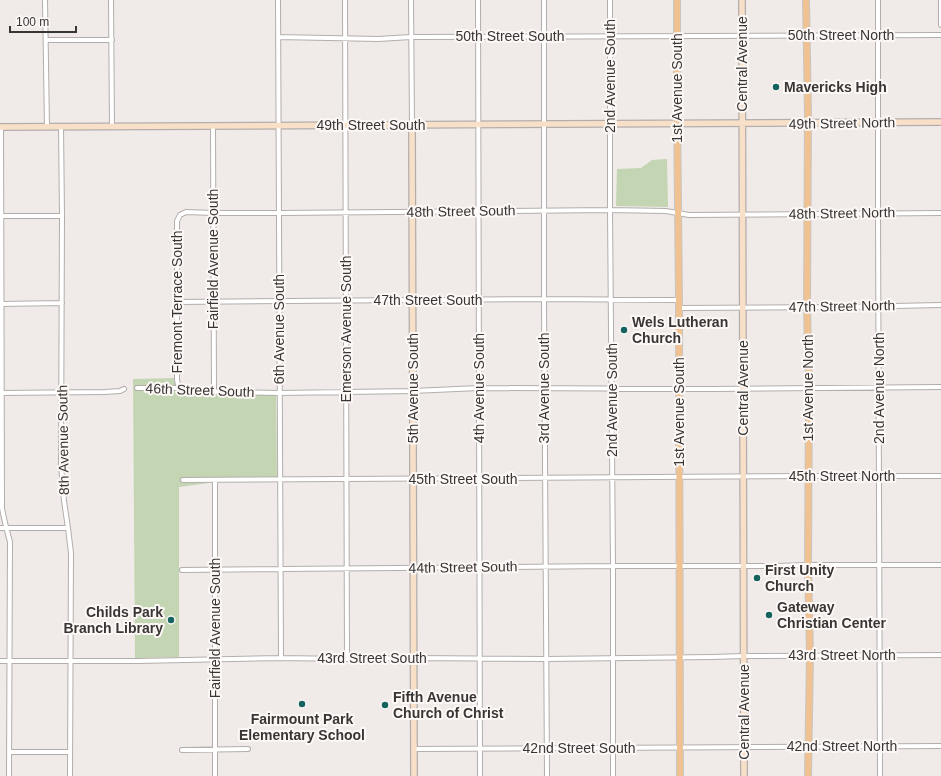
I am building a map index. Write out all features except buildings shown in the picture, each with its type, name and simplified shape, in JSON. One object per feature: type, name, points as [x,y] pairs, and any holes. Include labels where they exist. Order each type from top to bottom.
[{"type":"main road","name":"1st Avenue South","points":[[677,0],[676,36],[680,389],[680,776]]},
{"type":"main road","name":"Central Avenue","points":[[742,0],[744,776]]},
{"type":"main road","name":"1st Avenue North","points":[[806,0],[808,123],[807,307],[809,388],[808,565],[810,656],[808,776]]},
{"type":"main road","name":"49th Street North","points":[[742,124],[941,122]]},
{"type":"main road","name":"49th Street South","points":[[1,127],[742,124]]},
{"type":"main road","name":"5th Avenue South","points":[[412,125],[414,776]]},
{"type":"street","points":[[45,0],[47,127]]},
{"type":"street","points":[[112,0],[112,127]]},
{"type":"street","name":"6th Avenue South","points":[[278,0],[278,301],[281,658]]},
{"type":"street","name":"Emerson Avenue South","points":[[345,0],[347,659]]},
{"type":"street","name":"5th Avenue South","points":[[411,0],[412,125]]},
{"type":"street","name":"4th Avenue South","points":[[478,0],[480,776]]},
{"type":"street","name":"3rd Avenue South","points":[[544,0],[547,776]]},
{"type":"street","name":"2nd Avenue South","points":[[610,0],[613,776]]},
{"type":"street","name":"2nd Avenue North","points":[[878,0],[880,776]]},
{"type":"street","points":[[941,0],[941,25]]},
{"type":"street","name":"50th Street North","points":[[742,36],[941,35]]},
{"type":"street","name":"50th Street South","points":[[278,37],[378,39],[411,37],[742,36]]},
{"type":"street","points":[[46,40],[112,40]]},
{"type":"street","name":"Fairfield Avenue South","points":[[213,126],[214,391]]},
{"type":"street","points":[[1,127],[2,508],[10,542],[9,776]]},
{"type":"street","name":"8th Avenue South","points":[[61,127],[61,464],[71,553],[70,776]]},
{"type":"street","name":"48th Street South","points":[[180,215],[186,212],[346,213],[610,210],[678,212],[689,215],[743,214]]},
{"type":"street","name":"48th Street North","points":[[743,214],[941,212]]},
{"type":"street","name":"Fremont Terrace South","points":[[179,388],[177,380],[177,221],[180,215]]},
{"type":"street","points":[[1,216],[62,216]]},
{"type":"street","name":"47th Street South","points":[[177,302],[544,299],[679,300]]},
{"type":"street","points":[[1,304],[62,303]]},
{"type":"street","name":"47th Street North","points":[[743,307],[941,304]]},
{"type":"street","points":[[679,308],[743,307]]},
{"type":"street","name":"46th Street South","points":[[137,388],[179,388],[185,391],[279,393],[479,388],[743,389],[941,387]]},
{"type":"street","points":[[1,393],[120,391],[124,389]]},
{"type":"street","name":"45th Street North","points":[[743,477],[941,476]]},
{"type":"street","name":"45th Street South","points":[[183,480],[743,477]]},
{"type":"street","name":"Fairfield Avenue South","points":[[215,480],[215,776]]},
{"type":"street","points":[[0,528],[68,528]]},
{"type":"street","name":"44th Street South","points":[[182,570],[545,566],[941,565]]},
{"type":"street","name":"43rd Street North","points":[[744,656],[941,654]]},
{"type":"street","name":"43rd Street South","points":[[0,661],[281,658],[546,659],[744,656]]},
{"type":"street","name":"42nd Street North","points":[[744,747],[941,746]]},
{"type":"street","name":"42nd Street South","points":[[414,749],[744,747]]},
{"type":"street","points":[[182,750],[248,749]]},
{"type":"street","points":[[9,752],[70,752]]},
{"type":"green space","points":[[667,159],[668,207],[616,206],[617,169],[641,168],[652,160]]},
{"type":"green space","points":[[175,378],[176,386],[135,386],[134,390],[177,390],[185,394],[276,395],[277,477],[181,478],[181,483],[209,483],[179,487],[179,657],[135,658],[133,379]]},
{"type":"place","name":"Mavericks High","points":[[776,87]]},
{"type":"place","name":"Wels Lutheran Church","points":[[624,330]]},
{"type":"place","name":"First Unity Church","points":[[757,578]]},
{"type":"place","name":"Gateway Christian Center","points":[[769,615]]},
{"type":"place","name":"Childs Park Branch Library","points":[[171,620]]},
{"type":"place","name":"Fairmount Park Elementary School","points":[[302,704]]},
{"type":"place","name":"Fifth Avenue Church of Christ","points":[[385,705]]}]
